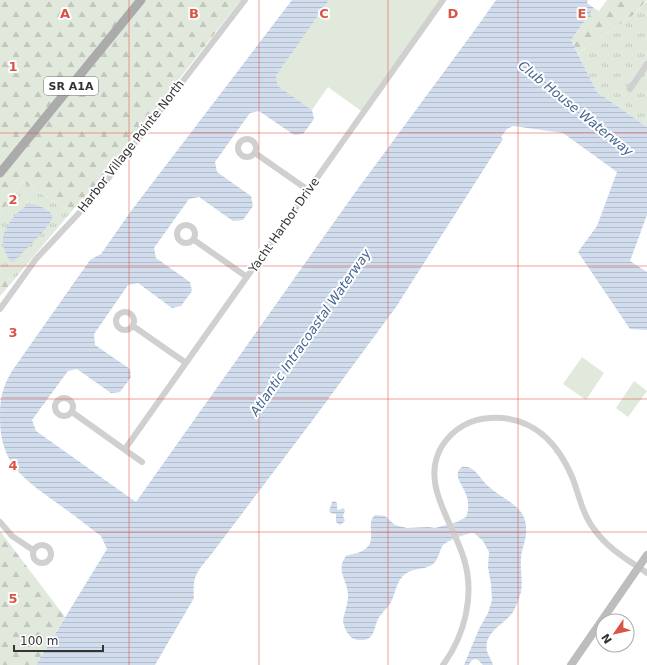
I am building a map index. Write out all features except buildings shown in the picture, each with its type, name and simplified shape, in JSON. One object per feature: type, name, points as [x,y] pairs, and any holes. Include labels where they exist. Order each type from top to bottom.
[{"type":"main road","name":"SR A1A","points":[[0,173],[141,0]]},
{"type":"street","name":"Harbor Village Pointe North","points":[[0,309],[36,259],[94,197],[245,0]]},
{"type":"street","name":"Yacht Harbor Drive","points":[[125,449],[442,0]]},
{"type":"street","points":[[630,89],[647,64]]},
{"type":"street","points":[[255,153],[308,190]]},
{"type":"street","points":[[194,240],[247,277]]},
{"type":"street","points":[[133,326],[186,363]]},
{"type":"street","points":[[72,412],[142,462]]},
{"type":"street","points":[[443,665],[455,646],[466,614],[468,581],[461,549],[436,490],[434,476],[438,455],[445,441],[457,429],[473,421],[491,418],[513,420],[538,431],[555,446],[568,469],[584,510],[594,530],[611,547],[647,573]]},
{"type":"street","points":[[0,522],[12,536],[33,550]]},
{"type":"street","points":[[571,665],[647,555]]},
{"type":"green space","points":[[0,0],[137,0],[0,168]]},
{"type":"green space","points":[[145,0],[241,0],[100,180],[71,212],[22,182],[0,214],[0,178]]},
{"type":"green space","points":[[329,0],[440,0],[364,113],[328,87],[312,110],[278,86],[276,76]]},
{"type":"green space","points":[[607,0],[647,0],[633,15],[578,53],[571,40],[594,8],[599,11]]},
{"type":"green space","points":[[647,1],[647,127],[597,92],[578,53],[633,15]]},
{"type":"green space","points":[[22,182],[71,212],[13,281],[0,270],[0,214]]},
{"type":"green space","points":[[0,270],[13,281],[0,296]]},
{"type":"green space","points":[[582,357],[604,373],[586,400],[563,384]]},
{"type":"green space","points":[[634,381],[647,391],[628,417],[616,408]]},
{"type":"green space","points":[[0,531],[65,617],[36,665],[0,665]]},
{"type":"water","points":[[292,0],[329,0],[276,76],[278,86],[312,110],[314,119],[303,134],[294,135],[259,111],[250,113],[215,162],[217,172],[251,196],[253,206],[243,220],[233,221],[199,197],[189,199],[154,248],[156,258],[190,282],[192,291],[181,306],[172,308],[138,283],[128,285],[94,334],[95,345],[130,369],[131,377],[120,392],[111,393],[77,369],[68,371],[32,420],[36,431],[136,502],[354,194],[496,0],[588,0],[587,3],[594,8],[571,40],[597,92],[647,127],[647,215],[630,261],[647,272],[647,330],[630,329],[578,252],[597,226],[617,172],[563,133],[513,126],[507,129],[501,137],[503,139],[396,307],[199,570],[195,579],[194,598],[155,665],[36,665],[107,549],[101,536],[22,476],[8,457],[1,433],[0,405],[2,393],[12,371],[90,260],[101,254],[131,211]]},
{"type":"water","points":[[30,204],[38,205],[48,211],[51,213],[52,218],[47,227],[35,240],[14,261],[11,262],[3,245],[4,235],[13,218],[23,208]]},
{"type":"water","points":[[462,467],[474,470],[488,486],[514,505],[524,517],[526,525],[526,535],[521,556],[521,592],[513,612],[491,633],[488,639],[487,651],[493,665],[483,665],[475,659],[471,661],[469,665],[464,665],[479,629],[488,613],[492,600],[488,567],[489,552],[483,541],[474,533],[463,535],[445,543],[437,560],[433,564],[410,571],[402,577],[398,583],[391,602],[378,619],[372,635],[363,640],[356,640],[352,638],[347,632],[343,621],[348,596],[342,571],[343,561],[346,556],[360,552],[370,543],[371,524],[375,515],[385,516],[395,525],[407,528],[435,528],[457,522],[466,517],[468,502],[458,476],[459,470]]},
{"type":"water","points":[[334,501],[337,503],[337,509],[339,510],[343,508],[345,510],[343,516],[345,521],[340,525],[336,522],[336,514],[329,511],[332,502]]},
{"type":"water label","name":"Club House Waterway","points":[[576,108]]},
{"type":"water label","name":"Atlantic Intracoastal Waterway","points":[[310,332]]}]
